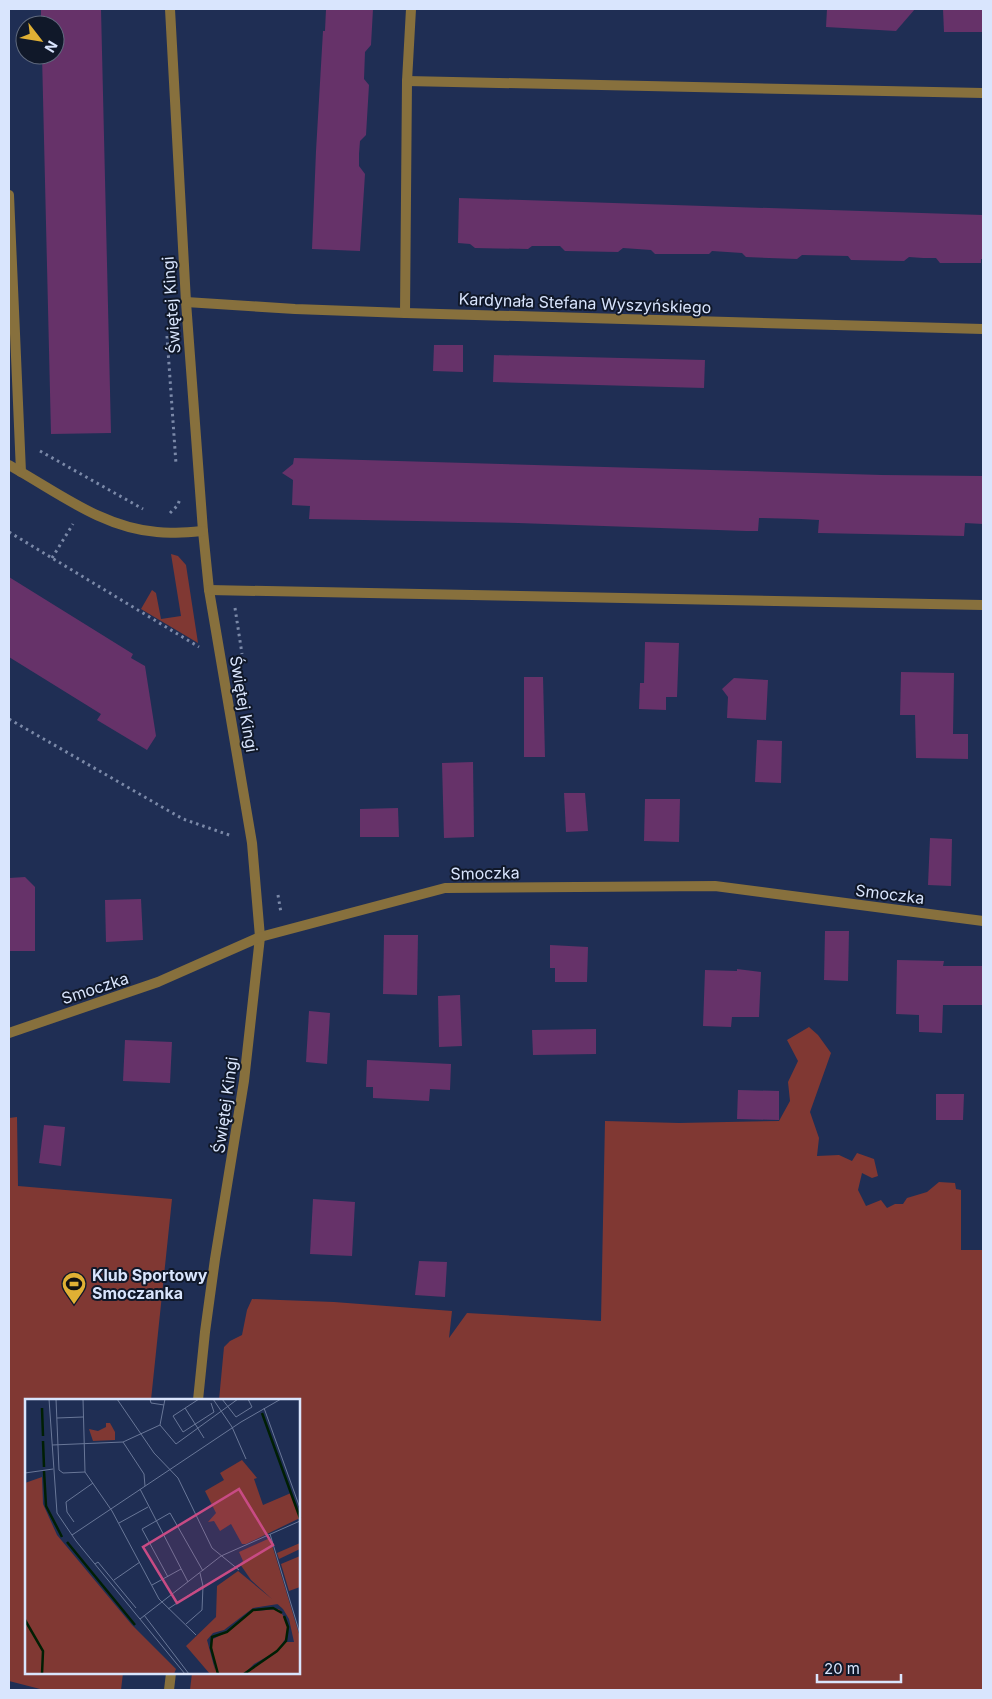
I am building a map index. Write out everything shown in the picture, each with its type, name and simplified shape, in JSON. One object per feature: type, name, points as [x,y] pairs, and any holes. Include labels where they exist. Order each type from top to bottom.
[{"type":"street","name":"Świętej Kingi","points":[[170,9],[186,302],[203,531],[209,590],[252,843],[260,937],[244,1081],[205,1332],[198,1399]]},
{"type":"street","points":[[405,313],[407,81],[412,9]]},
{"type":"street","points":[[407,81],[983,93]]},
{"type":"street","points":[[9,196],[21,472]]},
{"type":"street","name":"Kardynała Stefana Wyszyńskiego","points":[[186,302],[295,309],[405,313],[983,328]]},
{"type":"street","points":[[9,465],[82,508],[124,525],[156,532],[203,531]]},
{"type":"street","points":[[209,590],[983,605]]},
{"type":"street","name":"Smoczka","points":[[9,1033],[158,982],[260,937],[445,888],[715,886],[983,921]]},
{"type":"street","points":[[169,1690],[170,1674]]},
{"type":"path","points":[[20,439],[148,512]]},
{"type":"path","points":[[166,514],[178,505],[180,499],[179,492]]},
{"type":"path","points":[[52,558],[82,508]]},
{"type":"path","points":[[9,532],[204,650]]},
{"type":"path","points":[[9,719],[183,819],[252,843]]},
{"type":"shaded area","points":[[171,554],[178,556],[186,565],[198,643],[141,609],[152,590],[156,593],[161,619],[181,616]]},
{"type":"shaded area","points":[[809,1027],[818,1035],[831,1053],[810,1112],[819,1138],[817,1156],[839,1155],[852,1161],[857,1153],[874,1159],[878,1176],[872,1178],[862,1173],[858,1190],[866,1206],[881,1200],[887,1208],[895,1204],[903,1204],[907,1198],[927,1192],[939,1182],[955,1183],[956,1189],[961,1190],[961,1250],[983,1250],[983,1690],[190,1690],[192,1674],[300,1674],[300,1399],[219,1399],[224,1347],[230,1341],[242,1335],[247,1310],[252,1299],[334,1302],[452,1311],[449,1338],[467,1313],[601,1321],[605,1121],[679,1123],[779,1121],[790,1101],[788,1082],[798,1061],[787,1040]]},
{"type":"shaded area","name":"Klub Sportowy Smoczanka","points":[[17,1117],[18,1186],[172,1199],[151,1399],[25,1399],[25,1674],[123,1674],[121,1690],[44,1690],[9,1681],[9,1118]]},
{"type":"building","points":[[41,9],[101,9],[111,433],[51,434],[42,65],[65,65],[65,15],[41,15]]},
{"type":"building","points":[[326,9],[373,9],[371,45],[365,52],[364,79],[369,85],[366,135],[360,141],[359,154],[359,166],[365,174],[360,251],[312,249],[323,31],[325,31]]},
{"type":"building","points":[[827,9],[915,9],[896,31],[826,27]]},
{"type":"building","points":[[943,9],[983,9],[983,32],[944,32]]},
{"type":"building","points":[[459,198],[983,215],[983,259],[981,259],[981,263],[940,263],[936,258],[909,257],[904,261],[851,260],[848,256],[802,255],[797,259],[746,257],[742,253],[712,251],[709,254],[655,254],[651,250],[623,248],[618,252],[565,251],[560,246],[532,246],[528,249],[475,248],[470,244],[458,243]]},
{"type":"building","points":[[434,345],[463,345],[463,372],[433,371]]},
{"type":"building","points":[[494,355],[705,360],[704,388],[493,382]]},
{"type":"building","points":[[294,458],[882,475],[983,476],[983,524],[965,523],[964,536],[818,533],[819,520],[801,519],[759,518],[758,531],[746,531],[518,523],[309,519],[310,506],[292,505],[293,480],[282,473],[293,464]]},
{"type":"building","points":[[9,577],[133,654],[131,658],[145,666],[156,736],[147,750],[97,720],[101,714],[9,657]]},
{"type":"building","points":[[645,642],[679,643],[677,697],[666,697],[666,710],[639,709],[640,683],[644,683]]},
{"type":"building","points":[[901,672],[954,673],[953,734],[968,734],[968,759],[916,758],[915,715],[900,715]]},
{"type":"building","points":[[524,677],[543,677],[545,757],[524,757]]},
{"type":"building","points":[[734,678],[768,680],[766,720],[727,718],[728,697],[722,689]]},
{"type":"building","points":[[757,740],[782,741],[781,783],[755,782]]},
{"type":"building","points":[[473,762],[474,837],[444,838],[442,763]]},
{"type":"building","points":[[564,793],[585,793],[588,831],[566,832]]},
{"type":"building","points":[[645,799],[680,799],[679,842],[644,841]]},
{"type":"building","points":[[398,808],[399,837],[360,837],[360,809]]},
{"type":"building","points":[[930,838],[952,839],[951,886],[928,885]]},
{"type":"building","points":[[25,877],[35,887],[35,951],[9,951],[9,878]]},
{"type":"building","points":[[141,899],[143,940],[106,942],[105,900]]},
{"type":"building","points":[[825,931],[849,931],[848,981],[824,980]]},
{"type":"building","points":[[384,935],[418,935],[417,995],[383,994]]},
{"type":"building","points":[[550,945],[588,947],[587,982],[555,982],[555,968],[550,968]]},
{"type":"building","points":[[897,960],[944,961],[943,966],[983,966],[983,1005],[943,1005],[942,1033],[919,1032],[919,1015],[896,1014]]},
{"type":"building","points":[[737,969],[761,972],[759,1017],[732,1017],[731,1027],[703,1026],[705,970],[737,971]]},
{"type":"building","points":[[460,995],[462,1046],[439,1047],[438,996]]},
{"type":"building","points":[[309,1011],[330,1013],[327,1064],[306,1062]]},
{"type":"building","points":[[596,1029],[596,1054],[533,1055],[532,1030]]},
{"type":"building","points":[[125,1040],[172,1042],[170,1083],[123,1081]]},
{"type":"building","points":[[367,1060],[451,1064],[450,1090],[430,1089],[429,1101],[373,1098],[373,1087],[366,1087]]},
{"type":"building","points":[[738,1090],[779,1091],[779,1120],[737,1119]]},
{"type":"building","points":[[936,1094],[964,1094],[963,1120],[936,1120]]},
{"type":"building","points":[[44,1125],[65,1127],[61,1166],[39,1163]]},
{"type":"building","points":[[313,1199],[355,1202],[352,1256],[310,1254]]},
{"type":"building","points":[[419,1261],[447,1262],[445,1297],[415,1295]]},
{"type":"place","name":"Klub Sportowy Smoczanka","points":[[74,1305]]}]
